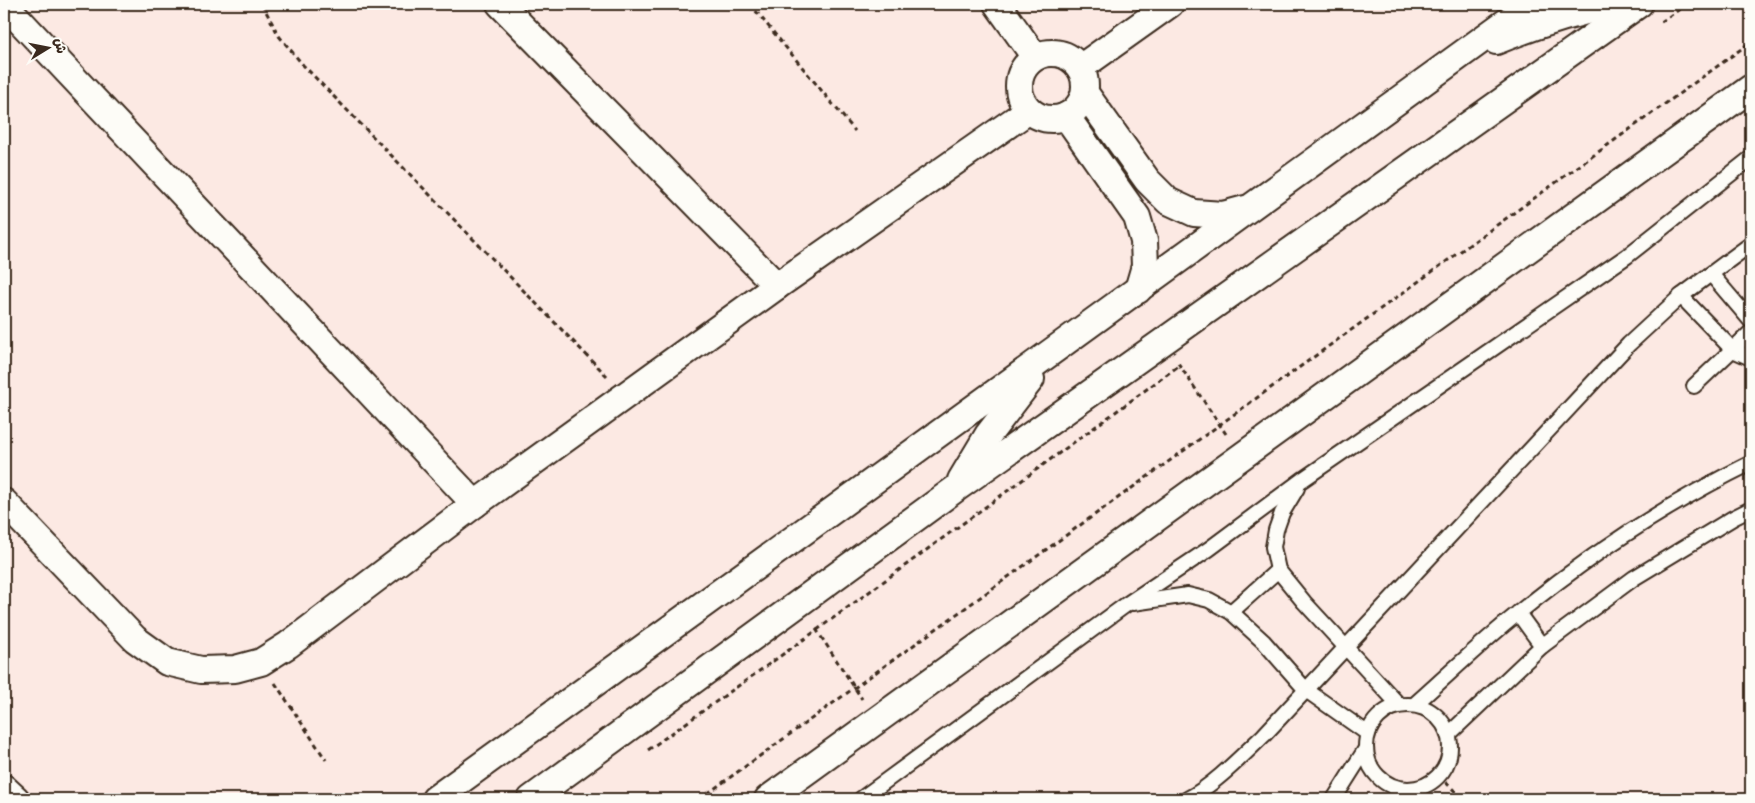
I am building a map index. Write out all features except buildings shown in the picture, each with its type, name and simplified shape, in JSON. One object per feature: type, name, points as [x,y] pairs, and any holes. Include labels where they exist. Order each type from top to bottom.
[{"type":"street","points":[[4,4],[475,504]]},
{"type":"street","points":[[500,4],[777,286]]},
{"type":"street","points":[[997,4],[1035,57]]},
{"type":"street","points":[[1080,68],[1170,4]]},
{"type":"street","points":[[435,799],[1531,4]]},
{"type":"street","points":[[1462,54],[1523,30],[1586,10],[1615,4]]},
{"type":"street","points":[[531,799],[958,487],[1639,4]]},
{"type":"street","points":[[1055,52],[1073,60],[1080,68],[1085,84],[1085,93],[1075,110],[1066,116],[1047,119],[1037,116],[1029,110],[1022,100],[1019,88],[1020,76],[1026,65],[1035,57],[1044,53],[1055,52]]},
{"type":"street","points":[[768,799],[1751,88]]},
{"type":"street","points":[[1085,93],[1147,180],[1168,201],[1194,213],[1213,215],[1223,215],[1250,208]]},
{"type":"street","points":[[4,502],[135,640],[167,662],[200,670],[235,669],[261,662],[288,645],[475,504],[777,286],[1029,110]]},
{"type":"street","points":[[1066,116],[1137,216],[1144,240],[1145,266],[1138,290]]},
{"type":"street","points":[[958,487],[988,435],[1017,395],[1064,344]]},
{"type":"street","points":[[4,788],[16,799]]},
{"type":"lane","points":[[861,799],[1127,604],[1209,550],[1302,480],[1627,256],[1751,158]]},
{"type":"lane","points":[[1187,799],[1194,796],[1227,769],[1264,735],[1347,648],[1582,393],[1630,344],[1681,296],[1751,244]]},
{"type":"lane","points":[[1712,274],[1751,321]]},
{"type":"lane","points":[[1681,296],[1733,350],[1751,358]]},
{"type":"lane","points":[[1694,386],[1751,332]]},
{"type":"lane","points":[[1414,705],[1518,613],[1613,542],[1714,481],[1751,463]]},
{"type":"lane","points":[[1302,480],[1282,513],[1276,530],[1273,547],[1278,570],[1304,602],[1399,705]]},
{"type":"lane","points":[[1448,735],[1542,646],[1634,578],[1751,509]]},
{"type":"lane","points":[[1231,612],[1278,570]]},
{"type":"lane","points":[[1127,604],[1188,595],[1210,600],[1231,612],[1264,642],[1306,690],[1367,733]]},
{"type":"lane","points":[[1518,613],[1542,646]]},
{"type":"lane","points":[[1399,705],[1414,705],[1426,708],[1436,715],[1443,724],[1448,735],[1449,757],[1439,776],[1430,783],[1395,794],[1376,775],[1369,763],[1365,750],[1367,733],[1379,715],[1389,708],[1399,705]]},
{"type":"lane","points":[[1334,799],[1365,750]]},
{"type":"path","points":[[262,4],[279,36],[303,65],[626,395]]},
{"type":"path","points":[[750,4],[855,131]]},
{"type":"path","points":[[700,799],[1751,42]]},
{"type":"path","points":[[1163,341],[1242,457]]},
{"type":"path","points":[[642,754],[817,630],[1180,366]]},
{"type":"path","points":[[798,604],[877,721]]},
{"type":"path","points":[[261,662],[326,760]]},
{"type":"path","points":[[1439,776],[1463,799]]}]
